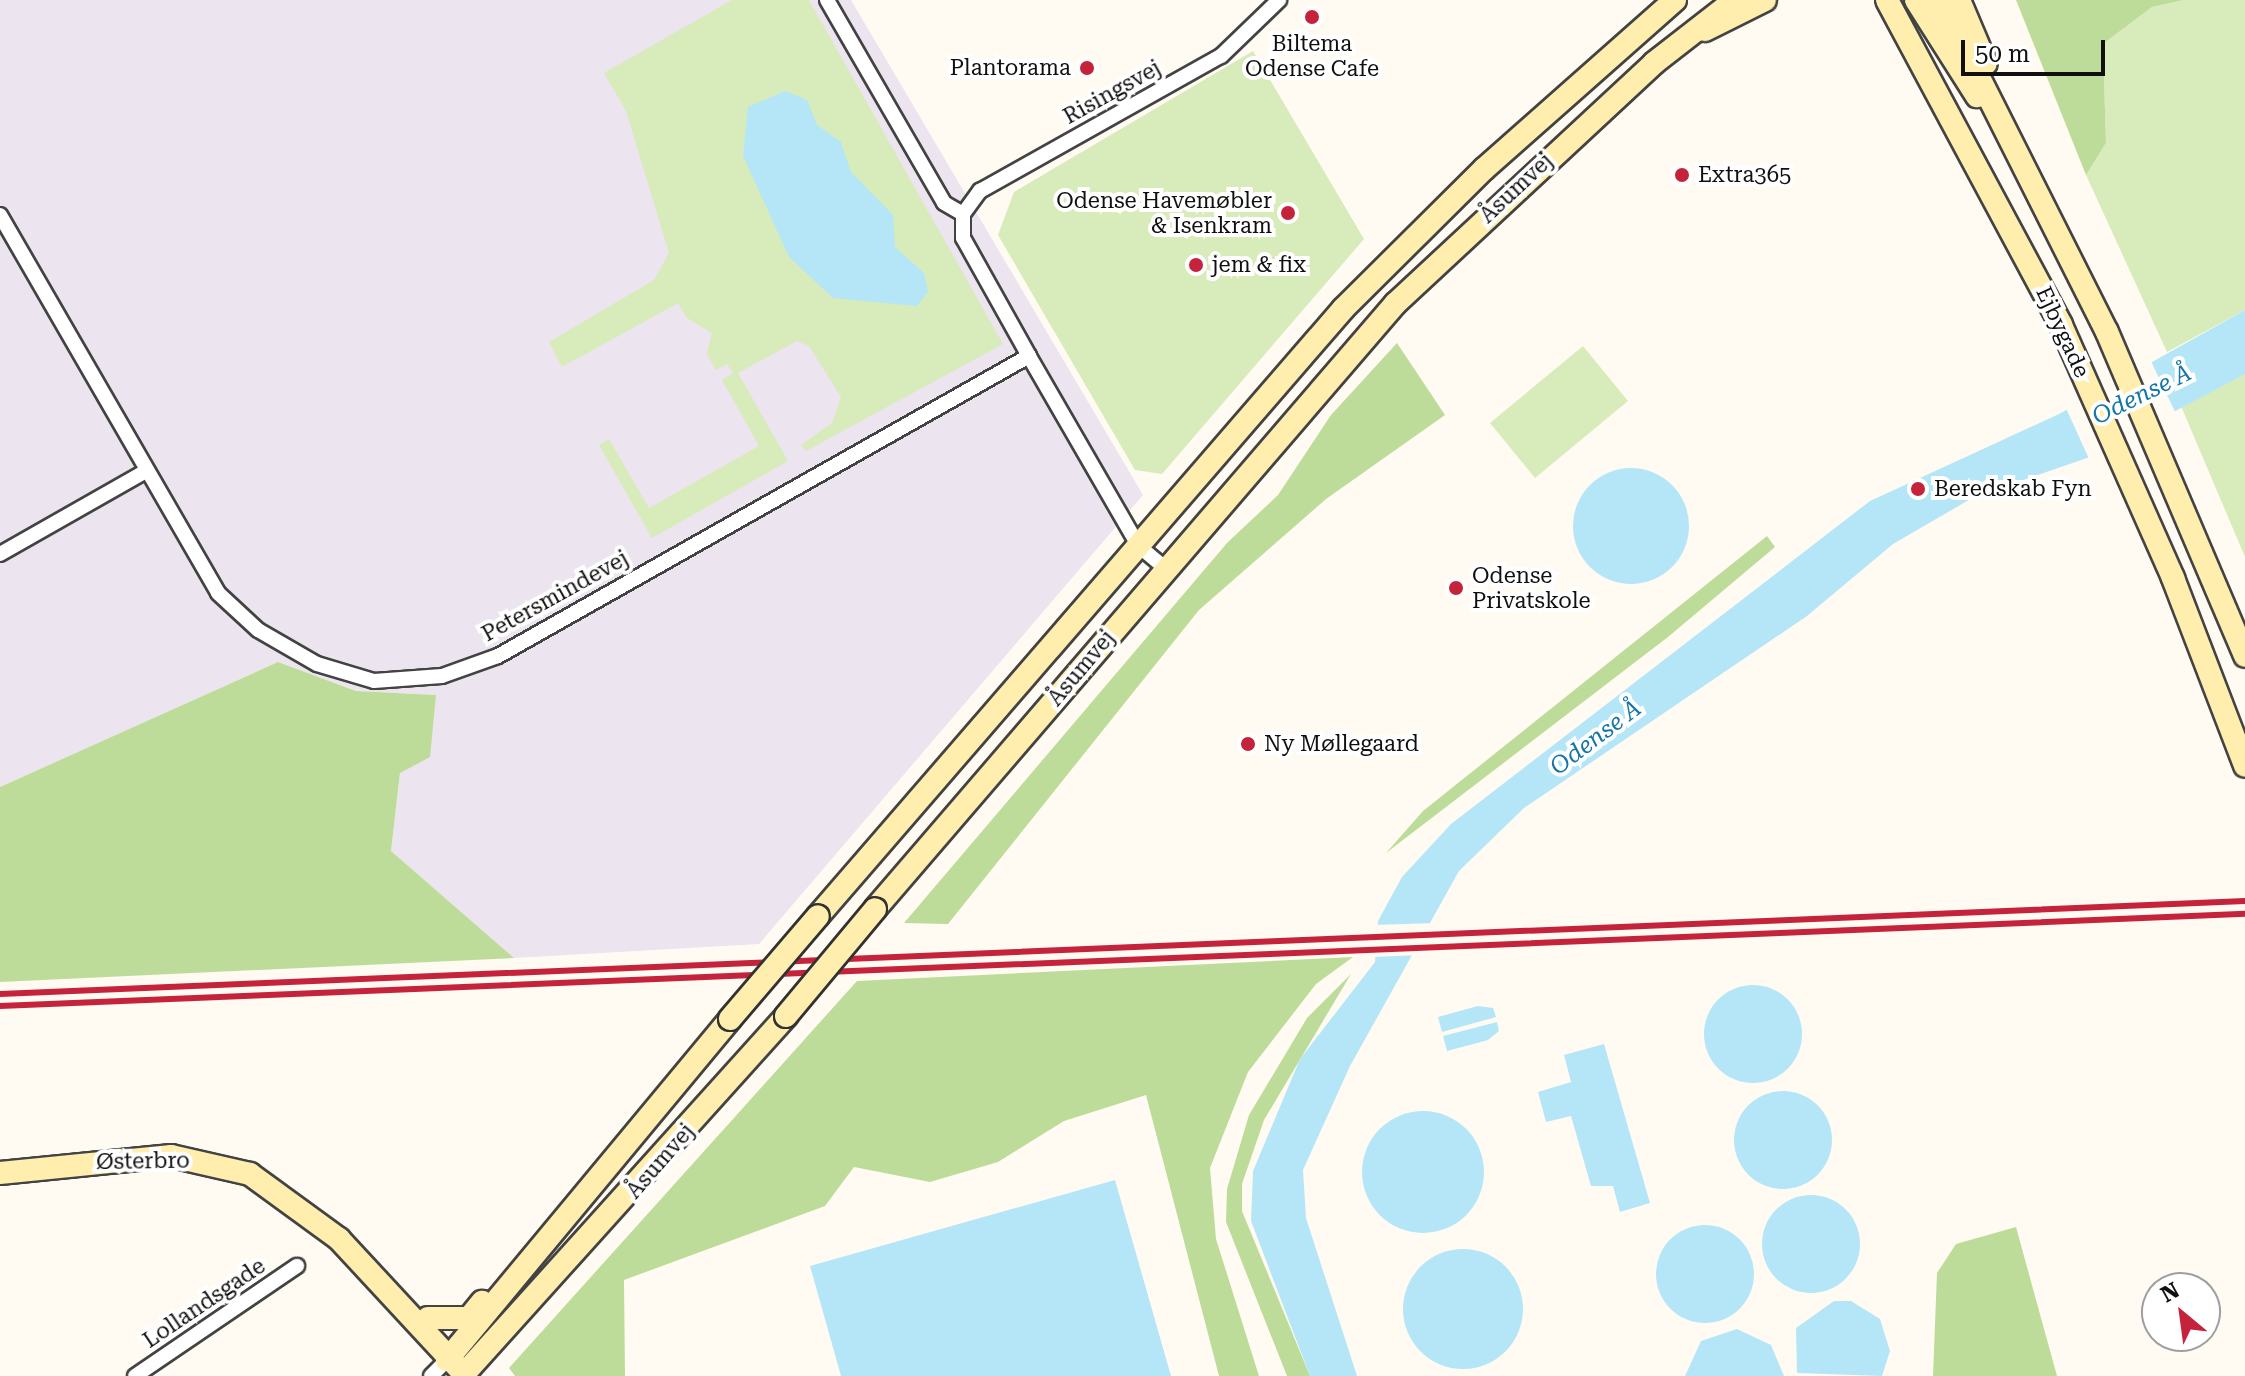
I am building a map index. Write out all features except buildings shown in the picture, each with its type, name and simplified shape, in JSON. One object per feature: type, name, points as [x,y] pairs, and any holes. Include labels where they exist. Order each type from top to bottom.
[{"type":"street","points":[[827,0],[944,203],[963,214],[963,238],[1138,545],[1165,568]]},
{"type":"street","name":"Risingsvej","points":[[963,214],[980,191],[1221,56],[1279,0]]},
{"type":"street","name":"Åsumvej","points":[[445,1361],[630,1146],[642,1122],[1343,309],[1484,169],[1675,0]]},
{"type":"street","points":[[1688,34],[1719,0]]},
{"type":"street","name":"Åsumvej","points":[[467,1371],[786,1016],[1165,568],[1395,304],[1688,34],[1735,0]]},
{"type":"street","points":[[1688,34],[1724,27],[1765,0]]},
{"type":"street","name":"Ejbygade","points":[[1887,0],[2072,351],[2241,739],[2245,766]]},
{"type":"street","points":[[1916,0],[2016,148]]},
{"type":"street","name":"Ejbygade","points":[[1940,0],[2107,332],[2166,464],[2245,656]]},
{"type":"street","points":[[1959,0],[2016,148]]},
{"type":"street","name":"Petersmindevej","points":[[0,215],[218,593],[258,630],[317,664],[374,681],[442,676],[498,656],[1029,356]]},
{"type":"street","points":[[0,554],[146,471]]},
{"type":"street","points":[[428,1318],[469,1318],[642,1122]]},
{"type":"street","name":"Østerbro","points":[[0,1173],[171,1156],[250,1174],[293,1199],[388,1288],[428,1318],[445,1361]]},
{"type":"street","name":"Lollandsgade","points":[[135,1376],[297,1266]]},
{"type":"street","name":"Østerbro","points":[[388,1288],[445,1361],[467,1371]]},
{"type":"shaded area","points":[[0,0],[851,0],[1143,495],[759,944],[514,958],[391,851],[400,773],[436,695],[356,691],[278,662],[0,787]]},
{"type":"green space","points":[[732,0],[809,0],[1003,344],[806,451],[801,445],[832,423],[841,397],[809,346],[797,341],[738,373],[788,461],[652,538],[599,445],[609,439],[649,508],[759,446],[722,380],[733,373],[727,364],[716,370],[707,354],[712,333],[687,318],[678,303],[562,367],[549,342],[654,280],[669,253],[626,111],[604,73]]},
{"type":"green space","points":[[2016,0],[2184,0],[2152,7],[2103,44],[2106,143],[2086,175]]},
{"type":"green space","points":[[2184,0],[2245,0],[2245,310],[2167,352],[2086,175],[2106,143],[2103,44],[2152,7]]},
{"type":"green space","points":[[1253,51],[1364,239],[1162,474],[1135,470],[998,235],[1014,192]]},
{"type":"green space","points":[[1397,343],[1445,415],[1326,499],[1199,610],[948,924],[904,923],[1227,543],[1278,495],[1331,415]]},
{"type":"green space","points":[[1583,346],[1628,401],[1535,478],[1490,423]]},
{"type":"green space","points":[[2245,374],[2245,557],[2181,406]]},
{"type":"green space","points":[[1767,536],[1775,547],[1668,637],[1386,853],[1423,811]]},
{"type":"green space","points":[[278,662],[356,691],[436,695],[430,757],[400,773],[391,851],[514,958],[0,982],[0,787]]},
{"type":"green space","points":[[1353,957],[1316,984],[1248,1072],[1210,1168],[1216,1239],[1259,1376],[1219,1376],[1146,1095],[1064,1121],[998,1162],[930,1182],[854,1167],[825,1206],[624,1280],[625,1376],[515,1376],[509,1368],[857,981]]},
{"type":"green space","points":[[1351,974],[1264,1120],[1242,1184],[1242,1211],[1310,1376],[1287,1376],[1226,1222],[1227,1189],[1249,1115],[1307,1018]]},
{"type":"green space","points":[[2016,1227],[2057,1376],[1933,1376],[1937,1273],[1956,1244]]},
{"type":"water","points":[[785,91],[807,100],[817,125],[841,142],[851,172],[893,215],[895,247],[924,273],[928,292],[917,306],[833,298],[789,257],[743,156],[748,107]]},
{"type":"water","name":"Odense Å","points":[[2245,310],[2245,374],[2087,458],[1974,497],[1893,544],[1807,616],[1524,808],[1459,871],[1350,1066],[1303,1170],[1306,1218],[1357,1376],[1310,1376],[1251,1221],[1253,1171],[1300,1059],[1375,962],[1378,921],[1402,877],[1451,824],[1870,501],[2059,414]]},
{"type":"water","points":[[1631,468],[1653,472],[1672,485],[1685,504],[1689,526],[1685,548],[1672,567],[1653,580],[1631,584],[1609,580],[1590,567],[1577,548],[1573,526],[1577,504],[1590,485],[1609,472]]},
{"type":"water","points":[[1753,985],[1772,989],[1788,999],[1798,1015],[1802,1034],[1798,1053],[1788,1069],[1772,1079],[1753,1083],[1734,1079],[1718,1069],[1708,1053],[1704,1034],[1708,1015],[1718,999],[1734,989]]},
{"type":"water","points":[[1478,1006],[1493,1008],[1496,1017],[1442,1032],[1438,1017]]},
{"type":"water","points":[[1497,1022],[1499,1031],[1488,1040],[1447,1051],[1443,1036]]},
{"type":"water","points":[[1604,1044],[1650,1203],[1620,1212],[1613,1186],[1591,1186],[1571,1116],[1546,1122],[1538,1092],[1571,1082],[1564,1055]]},
{"type":"water","points":[[1783,1091],[1802,1095],[1818,1105],[1828,1121],[1832,1140],[1828,1159],[1818,1175],[1802,1185],[1783,1189],[1764,1185],[1748,1175],[1738,1159],[1734,1140],[1738,1121],[1748,1105],[1764,1095]]},
{"type":"water","points":[[1423,1111],[1446,1116],[1466,1129],[1479,1149],[1484,1172],[1479,1195],[1466,1215],[1446,1228],[1423,1233],[1400,1228],[1380,1215],[1367,1195],[1362,1172],[1367,1149],[1380,1129],[1400,1116]]},
{"type":"water","points":[[1115,1180],[1171,1376],[841,1376],[810,1266]]},
{"type":"water","points":[[1811,1195],[1830,1199],[1846,1209],[1856,1225],[1860,1244],[1856,1263],[1846,1279],[1830,1289],[1811,1293],[1792,1289],[1776,1279],[1766,1263],[1762,1244],[1766,1225],[1776,1209],[1792,1199]]},
{"type":"water","points":[[1705,1225],[1724,1229],[1740,1239],[1750,1255],[1754,1274],[1750,1293],[1740,1309],[1724,1319],[1705,1323],[1686,1319],[1670,1309],[1660,1293],[1656,1274],[1660,1255],[1670,1239],[1686,1229]]},
{"type":"water","points":[[1463,1249],[1486,1253],[1506,1266],[1519,1286],[1523,1309],[1519,1332],[1506,1352],[1486,1365],[1463,1369],[1440,1365],[1420,1352],[1407,1332],[1403,1309],[1407,1286],[1420,1266],[1440,1253]]},
{"type":"water","points":[[1834,1301],[1851,1301],[1880,1319],[1890,1351],[1882,1376],[1797,1373],[1796,1328]]},
{"type":"water","points":[[1737,1329],[1771,1345],[1784,1376],[1685,1376],[1701,1341]]},
{"type":"pier","points":[[2149,357],[2176,414],[2090,461],[2065,406]]},
{"type":"pier","points":[[1435,923],[1420,955],[1372,957],[1374,925]]},
{"type":"railway","points":[[0,994],[2245,901]]},
{"type":"railway","points":[[0,1006],[2245,914]]},
{"type":"place","name":"Biltema Odense Cafe","points":[[1312,17]]},
{"type":"place","name":"Plantorama","points":[[1087,68]]},
{"type":"place","name":"Extra365","points":[[1682,175]]},
{"type":"place","name":"Odense Havemøbler & Isenkram","points":[[1288,213]]},
{"type":"place","name":"jem & fix","points":[[1196,265]]},
{"type":"place","name":"Beredskab Fyn","points":[[1918,489]]},
{"type":"place","name":"Odense Privatskole","points":[[1456,588]]},
{"type":"place","name":"Ny Møllegaard","points":[[1248,744]]}]
